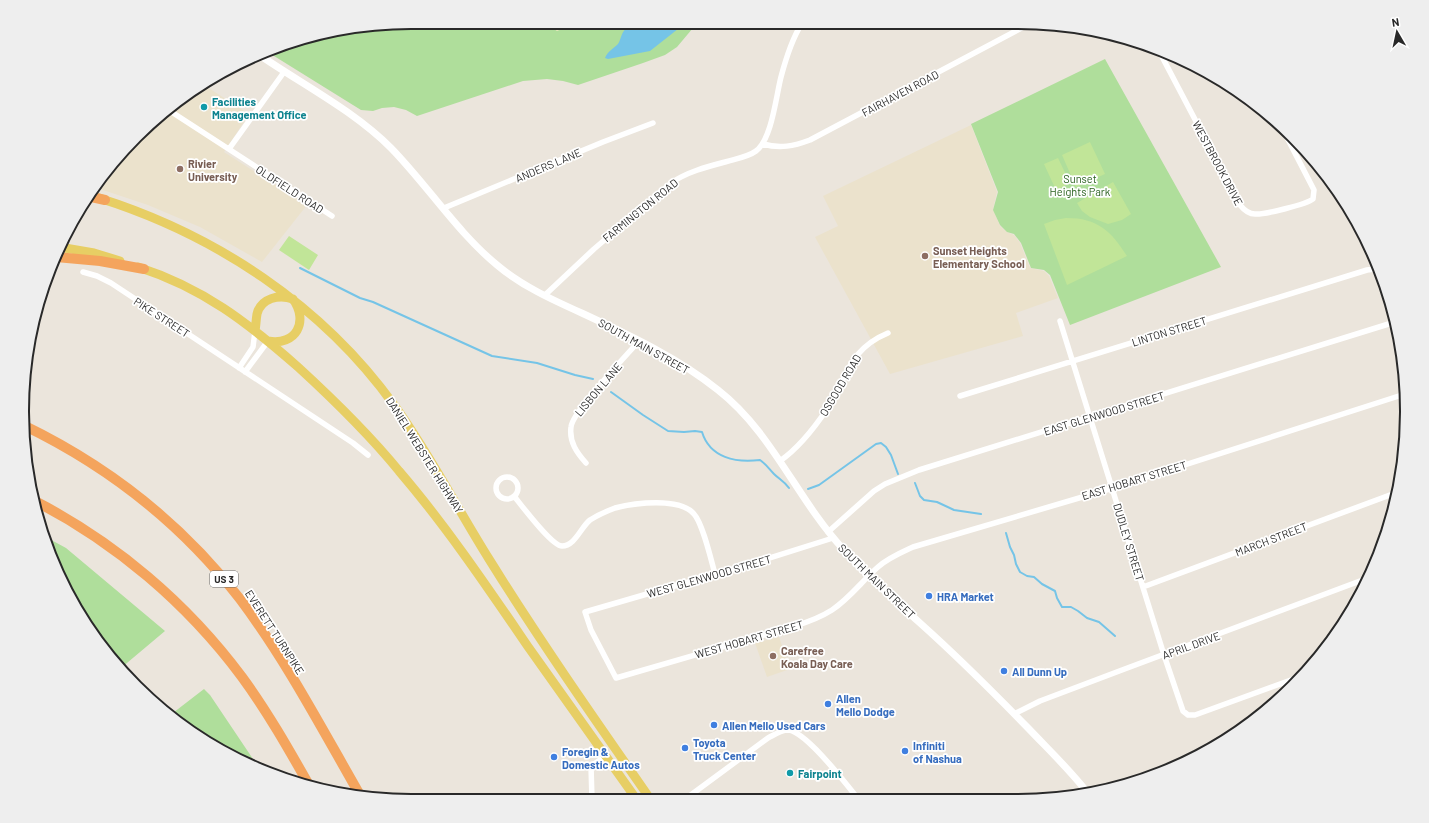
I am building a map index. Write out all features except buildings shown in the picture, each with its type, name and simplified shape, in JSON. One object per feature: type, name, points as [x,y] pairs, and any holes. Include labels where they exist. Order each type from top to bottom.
[{"type":"highway","points":[[95,197],[106,200]]},
{"type":"highway","points":[[61,257],[100,260],[144,269]]},
{"type":"highway","name":"EVERETT TURNPIKE","points":[[30,428],[83,457],[131,490],[178,531],[206,560],[240,600],[273,648],[357,790]]},
{"type":"highway","points":[[41,504],[71,521],[109,546],[141,571],[180,606],[234,667],[280,734],[305,779]]},
{"type":"highway","points":[[41,508],[71,521]]},
{"type":"main road","name":"DANIEL WEBSTER HIGHWAY","points":[[106,200],[160,220],[207,242],[252,269],[293,299],[324,326],[372,376],[393,403],[419,442],[489,559],[550,654],[647,794]]},
{"type":"main road","name":"DANIEL WEBSTER HIGHWAY","points":[[65,248],[94,253],[167,277],[219,304],[256,330],[336,403],[366,432],[401,472],[452,538],[633,794]]},
{"type":"main road","points":[[256,330],[257,314],[265,302],[278,297],[293,299],[300,317],[299,327],[296,333],[291,338],[286,340],[279,342],[268,341]]},
{"type":"street","points":[[763,144],[768,132],[785,62],[799,29]]},
{"type":"street","name":"FAIRHAVEN ROAD","points":[[763,144],[771,147],[786,147],[794,146],[810,140],[1020,29]]},
{"type":"street","name":"SOUTH MAIN STREET","points":[[264,58],[365,125],[390,147],[404,161],[474,243],[497,265],[521,282],[639,341],[689,370],[718,390],[733,403],[754,425],[830,535],[869,576],[948,648],[1014,714],[1063,764],[1083,788]]},
{"type":"street","name":"WESTBROOK DRIVE","points":[[1164,58],[1242,208],[1250,213],[1258,214],[1306,203],[1313,199],[1314,190],[1290,143]]},
{"type":"street","points":[[229,149],[284,72]]},
{"type":"street","name":"OLDFIELD ROAD","points":[[173,113],[332,216]]},
{"type":"street","name":"ANDERS LANE","points":[[444,208],[590,147],[653,123]]},
{"type":"street","name":"FARMINGTON ROAD","points":[[545,295],[594,249],[671,183],[698,170],[756,152],[763,144]]},
{"type":"street","name":"LINTON STREET","points":[[960,396],[1073,360],[1373,269]]},
{"type":"street","name":"PIKE STREET","points":[[84,272],[97,276],[110,283],[353,443],[368,455]]},
{"type":"street","name":"DUDLEY STREET","points":[[1060,321],[1183,712],[1188,715],[1195,715],[1289,681]]},
{"type":"street","name":"EAST GLENWOOD STREET","points":[[830,535],[874,491],[897,479],[944,462],[1390,324]]},
{"type":"street","points":[[239,368],[252,347],[256,330]]},
{"type":"street","name":"OSGOOD ROAD","points":[[780,461],[794,450],[822,415],[854,358],[873,340],[888,333]]},
{"type":"street","points":[[245,372],[268,341]]},
{"type":"street","name":"LISBON LANE","points":[[586,463],[576,450],[572,439],[571,428],[573,420],[586,402],[639,341]]},
{"type":"street","name":"EAST HOBART STREET","points":[[869,576],[887,560],[912,547],[1112,488],[1399,396]]},
{"type":"street","name":"MARCH STREET","points":[[1143,587],[1391,495]]},
{"type":"street","points":[[514,496],[551,540],[559,546],[571,543],[583,527],[592,519],[613,509],[655,503],[686,507],[696,515],[715,574]]},
{"type":"street","name":"WEST GLENWOOD STREET","points":[[616,678],[591,630],[585,612],[715,574],[830,535]]},
{"type":"street","name":"WEST HOBART STREET","points":[[616,678],[809,622],[832,610],[843,602],[869,576]]},
{"type":"street","name":"APRIL DRIVE","points":[[1014,714],[1079,686],[1361,581]]},
{"type":"street","points":[[692,794],[768,738],[781,731],[788,730],[801,735],[854,794]]},
{"type":"street","points":[[592,794],[591,766],[606,756]]},
{"type":"shaded area","name":"Rivier University","points":[[208,88],[249,114],[224,152],[307,205],[262,262],[200,227],[148,205],[100,189],[124,159],[141,141],[179,108]]},
{"type":"shaded area","name":"Sunset Heights Elementary School","points":[[971,125],[997,192],[993,209],[1000,226],[1007,232],[1014,235],[1020,243],[1030,268],[1044,271],[1049,276],[1058,298],[1016,313],[1023,336],[890,374],[815,237],[838,226],[823,196]]},
{"type":"shaded area","name":"Carefree Koala Day Care","points":[[779,637],[790,669],[767,677],[755,643]]},
{"type":"green space","points":[[692,29],[677,47],[665,55],[578,85],[547,79],[523,81],[417,116],[406,110],[394,107],[382,108],[373,111],[361,110],[273,55],[289,49],[337,36],[386,30]]},
{"type":"green space","name":"Sunset Heights Park","points":[[1105,59],[1221,267],[1070,325],[1050,275],[1044,270],[1031,268],[1021,243],[1014,234],[1007,232],[1000,225],[993,210],[998,192],[971,124]]},
{"type":"green space","points":[[1090,142],[1105,174],[1076,187],[1062,155]]},
{"type":"green space","points":[[1058,158],[1070,183],[1056,190],[1044,164]]},
{"type":"green space","points":[[1113,182],[1131,214],[1122,220],[1108,224],[1090,217],[1082,211],[1077,203]]},
{"type":"green space","points":[[1066,218],[1087,220],[1095,223],[1109,233],[1127,256],[1067,285],[1044,224]]},
{"type":"green space","points":[[289,236],[318,255],[309,270],[279,250]]},
{"type":"green space","points":[[51,540],[66,548],[165,631],[125,665],[93,624],[80,603],[68,581]]},
{"type":"green space","points":[[204,689],[210,695],[254,760],[220,743],[199,730],[175,712]]},
{"type":"water","points":[[678,29],[650,51],[608,59],[605,58],[618,44],[625,30]]},
{"type":"waterway","points":[[300,268],[360,298],[373,302],[492,356],[537,363],[593,379]]},
{"type":"waterway","points":[[611,392],[668,431],[702,432],[711,448],[725,457],[742,461],[760,460],[789,488]]},
{"type":"waterway","points":[[808,489],[819,485],[876,444],[881,443],[886,447],[891,455],[898,474]]},
{"type":"waterway","points":[[915,483],[920,496],[924,500],[937,502],[954,510],[981,514]]},
{"type":"waterway","points":[[1006,533],[1020,572],[1027,576],[1034,577],[1042,584],[1055,591],[1062,607],[1071,607],[1087,618],[1099,622],[1115,636]]},
{"type":"place","name":"Facilities Management Office","points":[[204,107]]},
{"type":"place","name":"Rivier University","points":[[180,169]]},
{"type":"place","name":"Sunset Heights Elementary School","points":[[925,256]]},
{"type":"place","name":"HRA Market","points":[[929,596]]},
{"type":"place","name":"Carefree Koala Day Care","points":[[773,656]]},
{"type":"place","name":"All Dunn Up","points":[[1004,671]]},
{"type":"place","name":"Allen Mello Dodge","points":[[828,704]]},
{"type":"place","name":"Allen Mello Used Cars","points":[[714,725]]},
{"type":"place","name":"Toyota Truck Center","points":[[685,748]]},
{"type":"place","name":"Infiniti of Nashua","points":[[905,751]]},
{"type":"place","name":"Foregin & Domestic Autos","points":[[554,757]]},
{"type":"place","name":"Fairpoint","points":[[790,773]]}]
